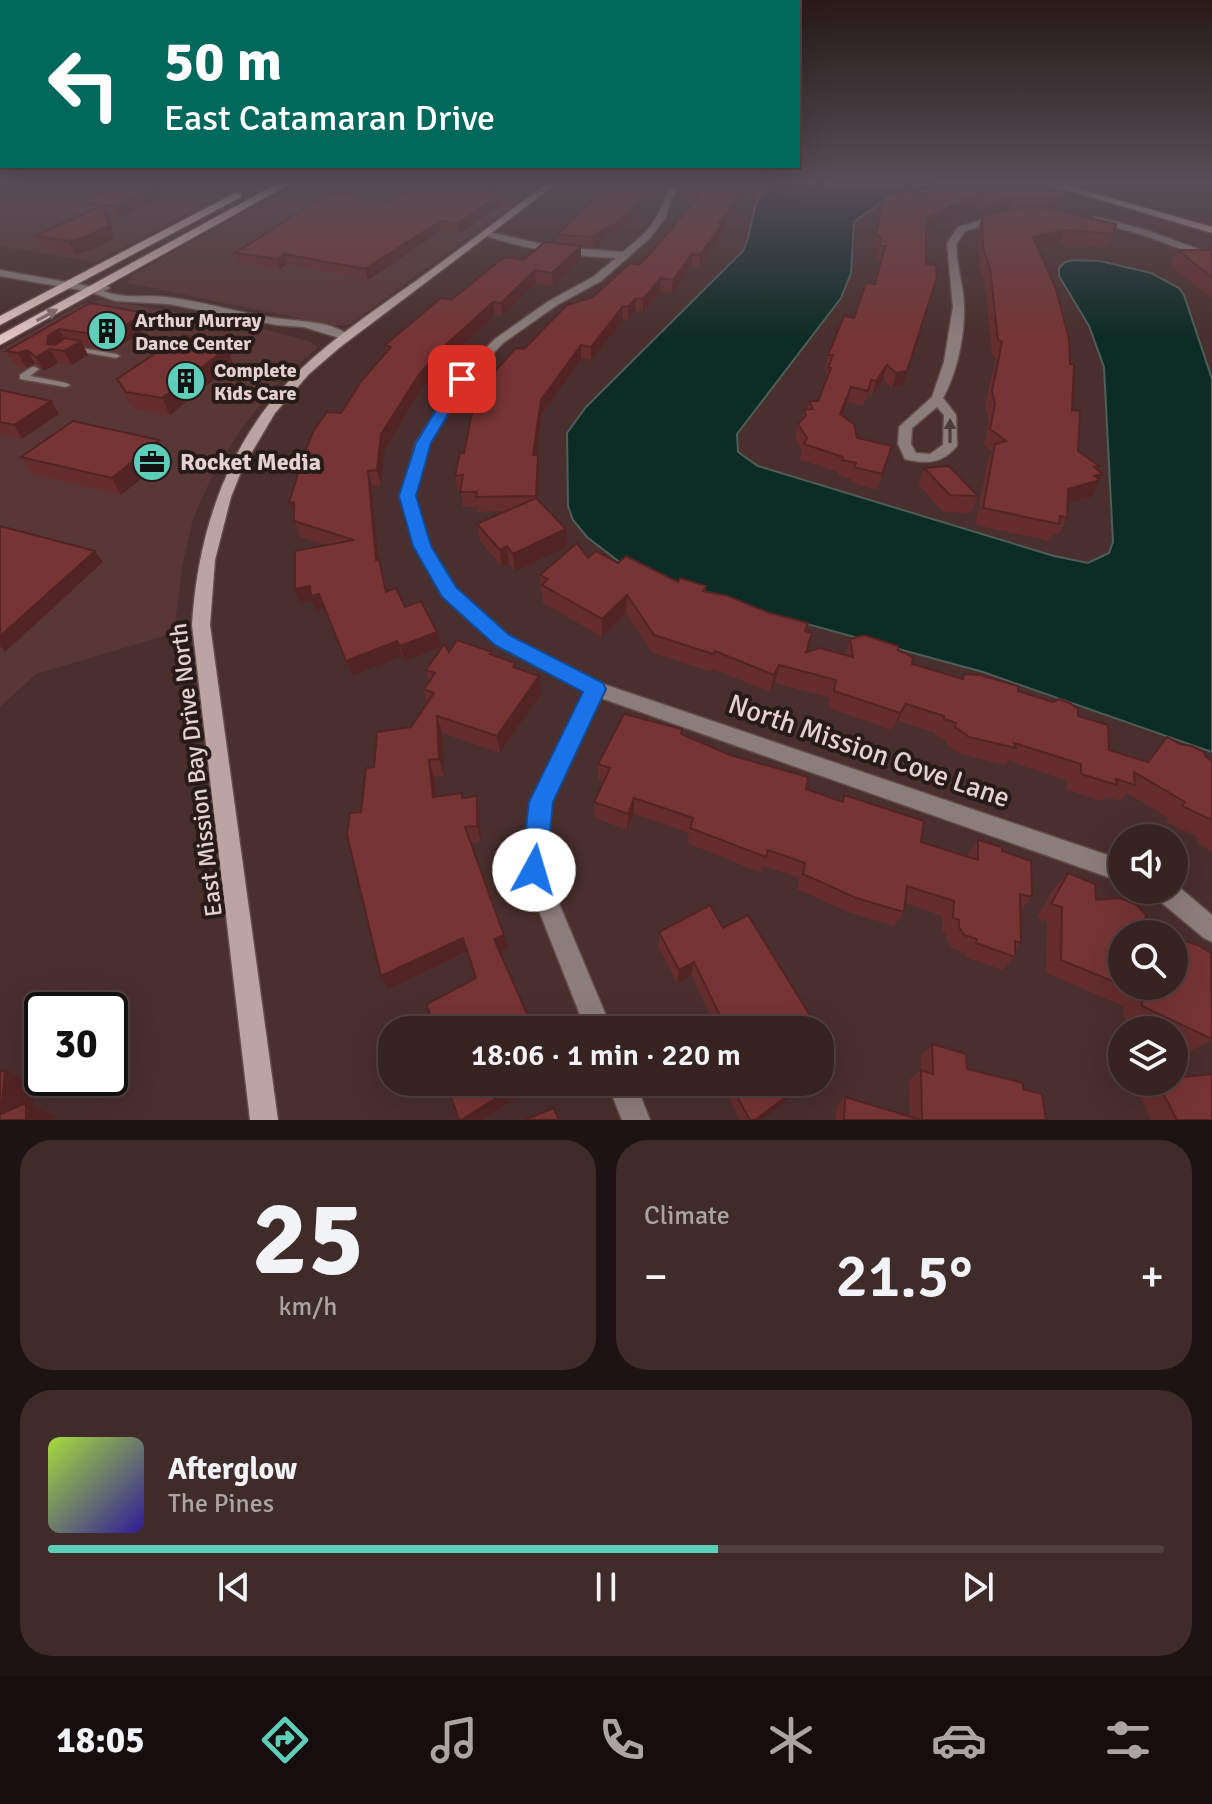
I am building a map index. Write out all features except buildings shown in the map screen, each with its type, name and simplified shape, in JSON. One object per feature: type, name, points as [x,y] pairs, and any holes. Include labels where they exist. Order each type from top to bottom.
[{"type":"main road","points":[[0,321],[73,286],[168,233]]},
{"type":"main road","points":[[0,341],[196,233]]},
{"type":"street","name":"East Mission Bay Drive North","points":[[264,1120],[201,625],[201,592],[211,539],[223,497],[249,442],[269,411],[291,386],[346,337],[487,233]]},
{"type":"street","points":[[488,233],[505,240],[593,254],[625,255]]},
{"type":"street","name":"North Mission Cove Lane","points":[[646,233],[597,279],[553,303],[499,341],[462,379],[423,443],[407,496],[422,546],[449,592],[502,640],[596,689],[1108,866]]},
{"type":"street","points":[[937,399],[950,415],[950,446],[940,457],[925,460],[910,456],[903,445],[904,431],[910,420],[937,399],[953,351],[959,313],[956,284],[949,260],[950,242],[957,233]]},
{"type":"street","points":[[1146,233],[1212,257]]},
{"type":"street","points":[[0,273],[94,290],[101,295],[131,300],[153,299],[277,322],[284,328],[319,336],[346,337]]},
{"type":"street","points":[[593,1016],[534,870],[541,802],[596,689]]},
{"type":"street","points":[[1181,904],[1212,930]]},
{"type":"street","points":[[627,1096],[636,1120]]},
{"type":"lane","points":[[60,354],[71,347],[116,356]]},
{"type":"lane","points":[[35,369],[23,377],[66,385]]},
{"type":"shaded area","points":[[0,233],[150,233],[95,262],[0,246]]},
{"type":"shaded area","points":[[207,233],[474,233],[345,325],[330,325],[127,283],[134,274]]},
{"type":"shaded area","points":[[101,300],[237,322],[309,341],[318,347],[281,380],[244,425],[214,472],[193,519],[182,567],[174,633],[36,674],[0,707],[0,350],[80,305]]},
{"type":"water","points":[[749,233],[853,233],[851,273],[841,298],[737,434],[738,452],[758,466],[1054,556],[1088,563],[1109,553],[1113,542],[1104,367],[1089,326],[1059,276],[1059,268],[1065,262],[1075,260],[1100,261],[1151,273],[1179,288],[1212,379],[1212,752],[983,672],[682,590],[630,570],[587,537],[573,520],[568,506],[567,433],[586,407],[743,251]]},
{"type":"place","name":"Arthur Murray Dance Center","points":[[107,331]]},
{"type":"place","name":"Complete Kids Care","points":[[186,381]]},
{"type":"place","name":"Rocket Media","points":[[152,462]]},
{"type":"route","points":[[462,379],[423,443],[407,496],[422,546],[449,592],[502,640],[596,689],[541,802],[534,870]]}]
